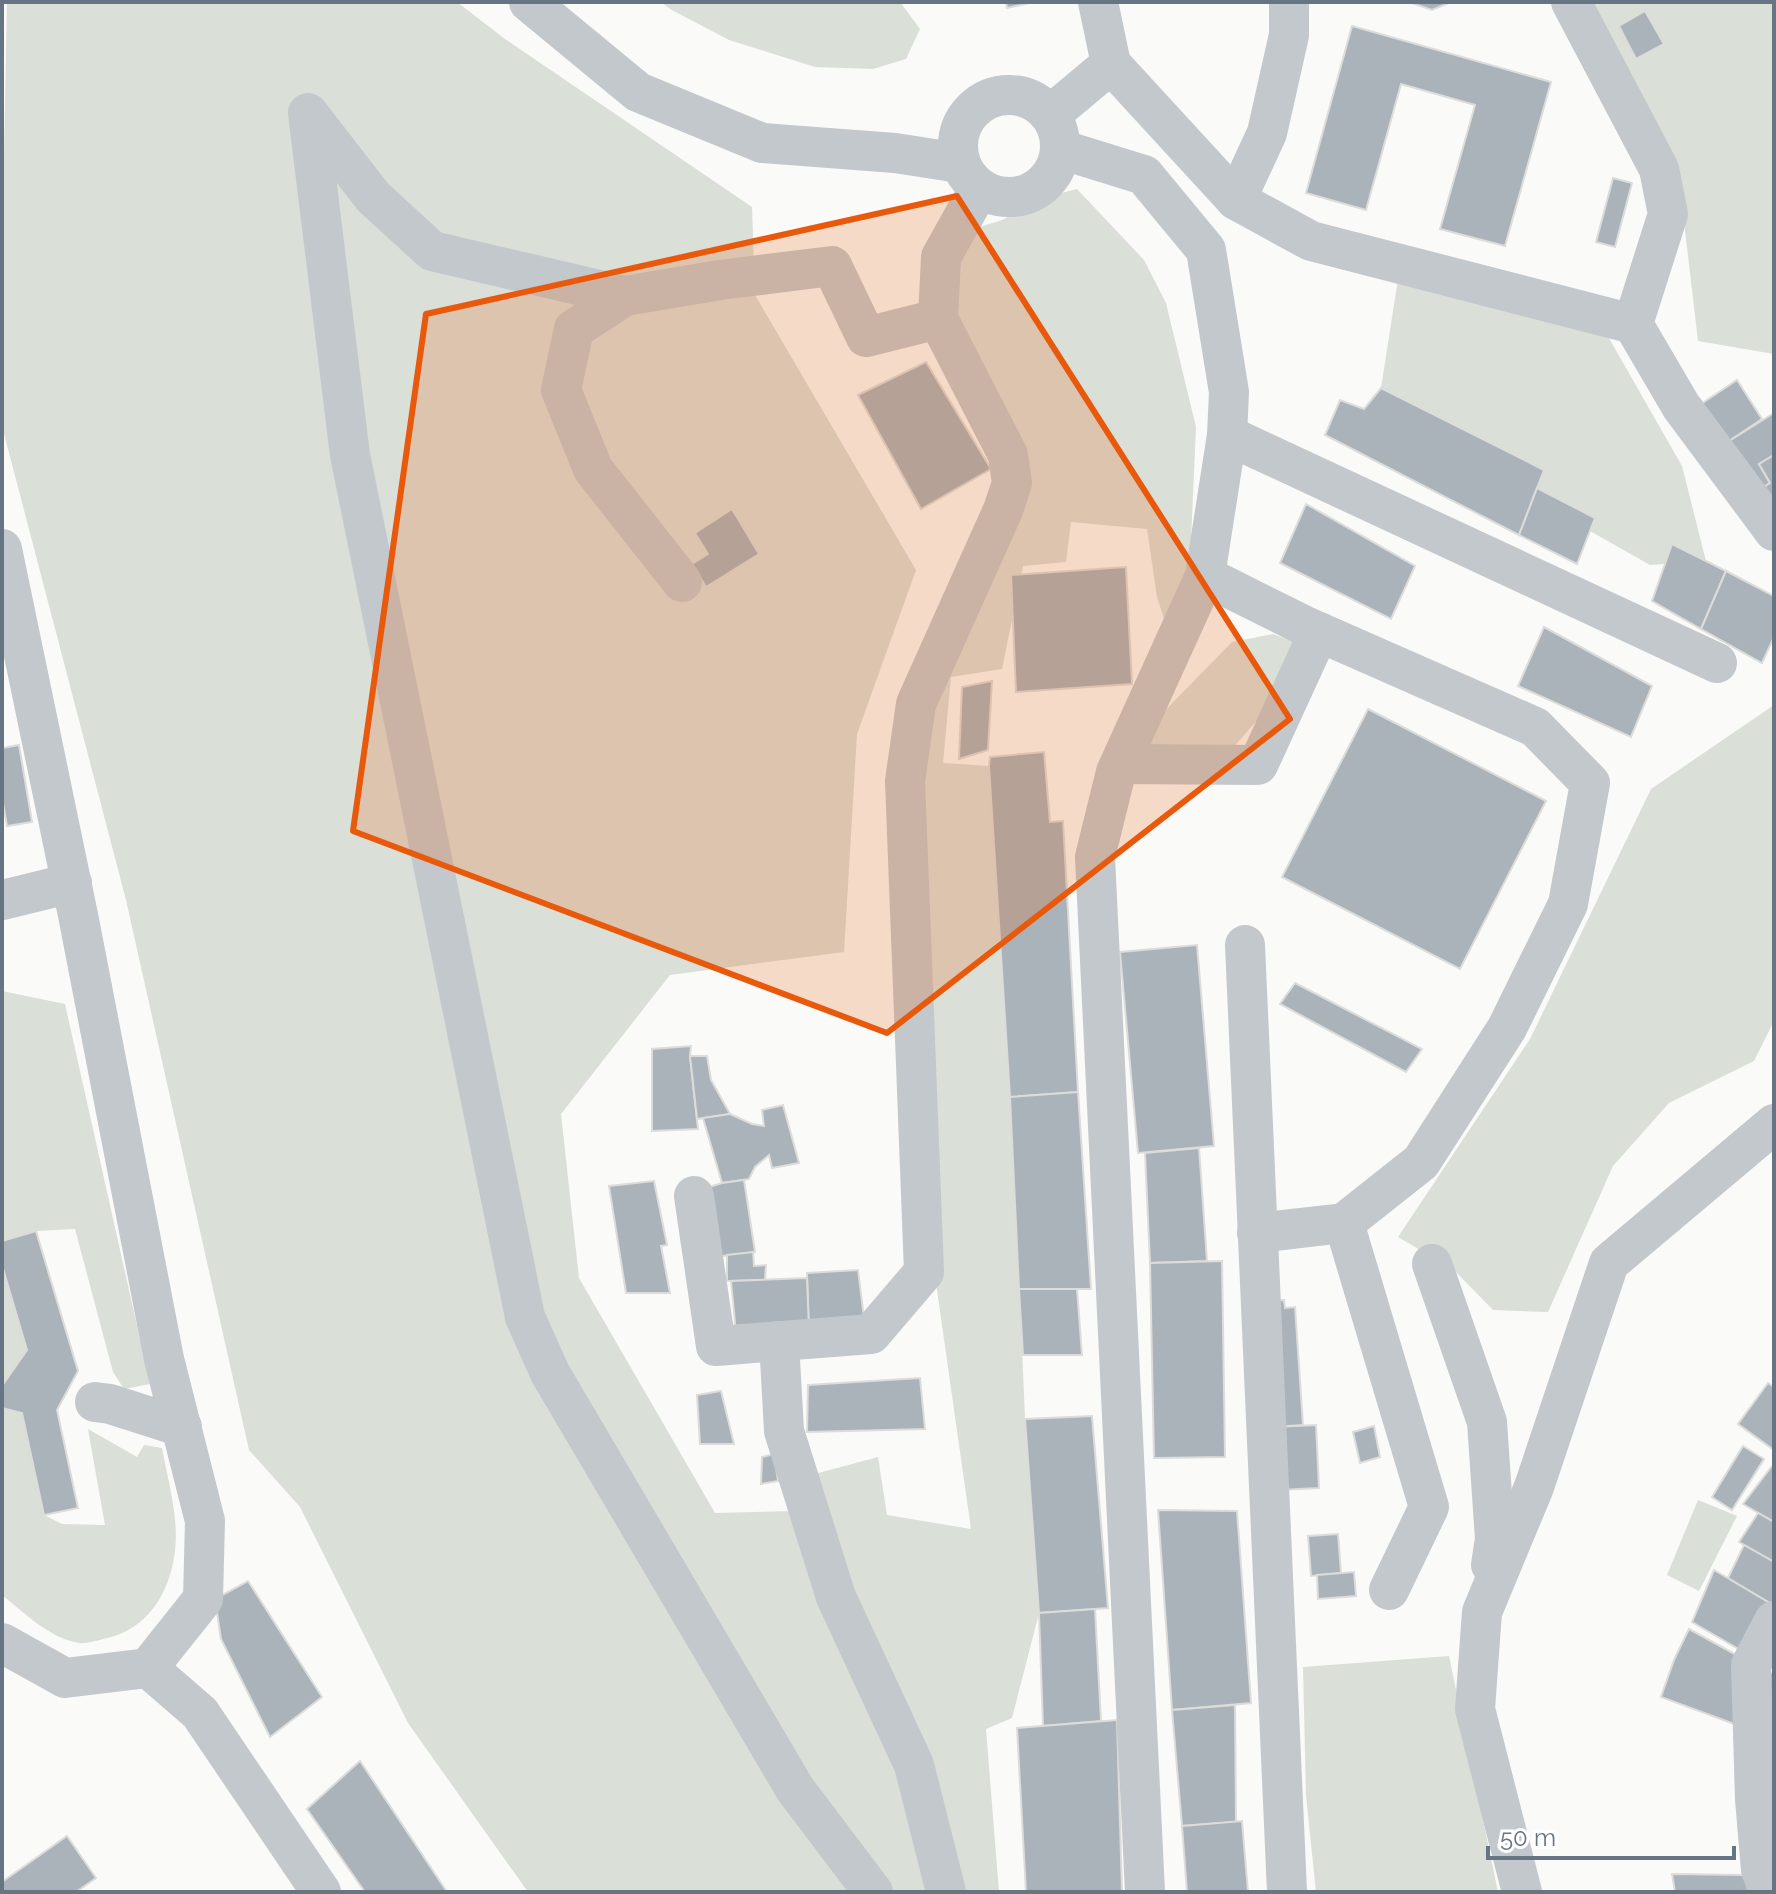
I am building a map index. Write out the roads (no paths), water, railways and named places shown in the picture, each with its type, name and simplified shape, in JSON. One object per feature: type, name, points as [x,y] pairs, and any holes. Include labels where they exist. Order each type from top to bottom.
[{"type":"street","points":[[529,2],[638,92],[762,143],[895,153],[970,176],[994,196],[1009,198],[1038,188],[1050,177],[1057,164],[1055,132],[1038,104],[1024,97],[1008,95],[992,98],[978,105],[966,117],[959,131],[957,148],[970,176],[941,257],[938,319],[1008,455],[1012,483],[1003,510],[916,704],[905,781],[924,1272],[871,1334],[716,1346],[694,1196]]},
{"type":"street","points":[[1098,2],[1111,64],[1236,200],[1311,241],[1633,324],[1681,406],[1774,531]]},
{"type":"street","points":[[1236,200],[1267,133],[1289,35],[1289,2]]},
{"type":"street","points":[[1571,2],[1659,169],[1668,214],[1633,324]]},
{"type":"street","points":[[1055,132],[1111,64]]},
{"type":"street","points":[[873,1892],[795,1789],[550,1373],[525,1317],[350,455],[308,113],[373,197],[432,251],[625,296],[832,266],[866,337],[938,319]]},
{"type":"street","points":[[1055,132],[1144,175],[1206,250],[1229,392],[1227,435],[1205,576],[1116,772],[1095,857],[1145,1892]]},
{"type":"street","points":[[625,296],[574,329],[561,390],[593,469],[682,582]]},
{"type":"street","points":[[1227,435],[1717,663]]},
{"type":"street","points":[[2,549],[72,883],[164,1359],[205,1521],[203,1599],[148,1668],[65,1678],[2,1643]]},
{"type":"street","points":[[1205,576],[1319,632],[1535,727],[1590,783],[1568,904],[1507,1028],[1421,1162],[1344,1223],[1257,1233]]},
{"type":"street","points":[[1120,764],[1258,765],[1319,632]]},
{"type":"street","points":[[2,900],[72,883]]},
{"type":"street","points":[[1245,945],[1287,1892]]},
{"type":"street","points":[[1482,1612],[1534,1487],[1609,1263],[1774,1124]]},
{"type":"street","points":[[1344,1223],[1429,1507],[1389,1590]]},
{"type":"street","points":[[1432,1264],[1487,1422],[1495,1539],[1482,1612],[1475,1709],[1522,1892]]},
{"type":"street","points":[[779,1341],[784,1431],[836,1597],[914,1765],[946,1892]]},
{"type":"street","points":[[95,1402],[182,1427]]},
{"type":"street","points":[[1770,1882],[1761,1870],[1755,1799],[1751,1665],[1774,1621]]},
{"type":"street","points":[[148,1668],[200,1713],[321,1892]]}]
